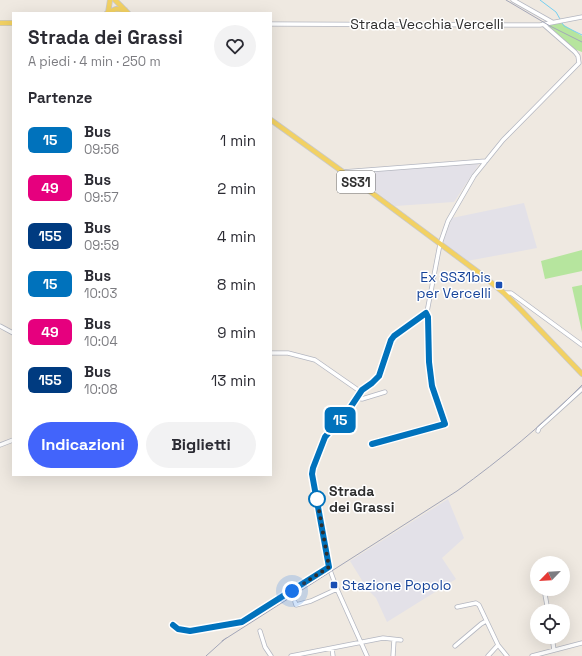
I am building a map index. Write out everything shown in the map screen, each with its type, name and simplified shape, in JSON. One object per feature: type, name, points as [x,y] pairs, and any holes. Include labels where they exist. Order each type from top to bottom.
[{"type":"main road","points":[[108,12],[110,0]]},
{"type":"main road","points":[[115,0],[126,12]]},
{"type":"main road","points":[[110,12],[116,9],[126,12]]},
{"type":"main road","points":[[0,23],[12,23]]},
{"type":"main road","name":"SS31","points":[[272,121],[482,275],[504,293],[582,374]]},
{"type":"street","points":[[513,0],[552,22]]},
{"type":"street","name":"Strada Vecchia Vercelli","points":[[272,24],[542,24],[582,17]]},
{"type":"street","points":[[367,656],[329,569],[312,471],[325,437],[358,398],[360,392],[375,381],[379,376],[387,348],[394,336],[426,313],[429,307],[440,244],[448,222],[474,176],[503,140],[579,63],[578,56],[575,52],[542,24]]},
{"type":"street","points":[[342,172],[486,161]]},
{"type":"street","points":[[504,293],[511,293],[582,345]]},
{"type":"street","points":[[372,444],[445,424],[432,386],[429,362],[428,317],[426,313]]},
{"type":"street","points":[[0,326],[12,332]]},
{"type":"street","points":[[272,353],[288,353],[315,360],[360,392]]},
{"type":"street","points":[[538,431],[539,428],[582,389]]},
{"type":"street","points":[[358,398],[385,392]]},
{"type":"street","points":[[0,445],[12,440]]},
{"type":"street","points":[[173,625],[178,629],[190,631],[242,622],[329,569]]},
{"type":"street","points":[[295,602],[296,605],[311,601],[337,589]]},
{"type":"street","points":[[457,608],[476,603],[479,605],[498,645],[506,655]]},
{"type":"street","points":[[455,646],[486,621]]},
{"type":"street","points":[[260,631],[265,647],[270,656]]},
{"type":"street","points":[[291,656],[383,638],[401,640]]},
{"type":"street","points":[[393,656],[394,640]]},
{"type":"street","points":[[532,656],[582,643]]},
{"type":"street","points":[[553,644],[554,650]]},
{"type":"street","points":[[488,656],[498,645]]},
{"type":"street","points":[[332,648],[333,656]]},
{"type":"shaded area","points":[[479,164],[454,202],[395,206],[357,177],[357,173]]},
{"type":"shaded area","points":[[524,203],[537,248],[467,261],[443,242],[452,218]]},
{"type":"shaded area","points":[[448,499],[464,538],[442,558],[456,579],[387,622],[376,598],[368,590],[350,561]]},
{"type":"green space","points":[[561,23],[582,36],[582,52],[566,46],[544,26]]},
{"type":"green space","points":[[582,250],[582,271],[545,279],[541,261]]},
{"type":"green space","points":[[582,285],[582,332],[572,287]]},
{"type":"waterway","points":[[540,0],[556,12],[560,19]]},
{"type":"waterway","points":[[562,23],[564,26],[582,35]]},
{"type":"railway","points":[[506,0],[550,26],[582,42]]},
{"type":"railway","points":[[222,641],[457,491],[522,441],[553,414],[582,385]]},
{"type":"railway","points":[[206,656],[226,638]]},
{"type":"bus line","name":"15","points":[[173,625],[178,629],[190,631],[242,622],[329,567],[312,474],[313,468],[328,432],[350,408],[362,390],[375,381],[379,376],[387,348],[391,340],[394,336],[426,313],[428,317],[429,362],[432,386],[445,424],[372,444]]},
{"type":"place","name":"Ex SS31bis per Vercelli","points":[[499,285]]},
{"type":"place","name":"Strada dei Grassi","points":[[317,499]]},
{"type":"place","name":"Stazione Popolo","points":[[334,585]]},
{"type":"route","points":[[292,591],[329,567],[317,499]]}]
